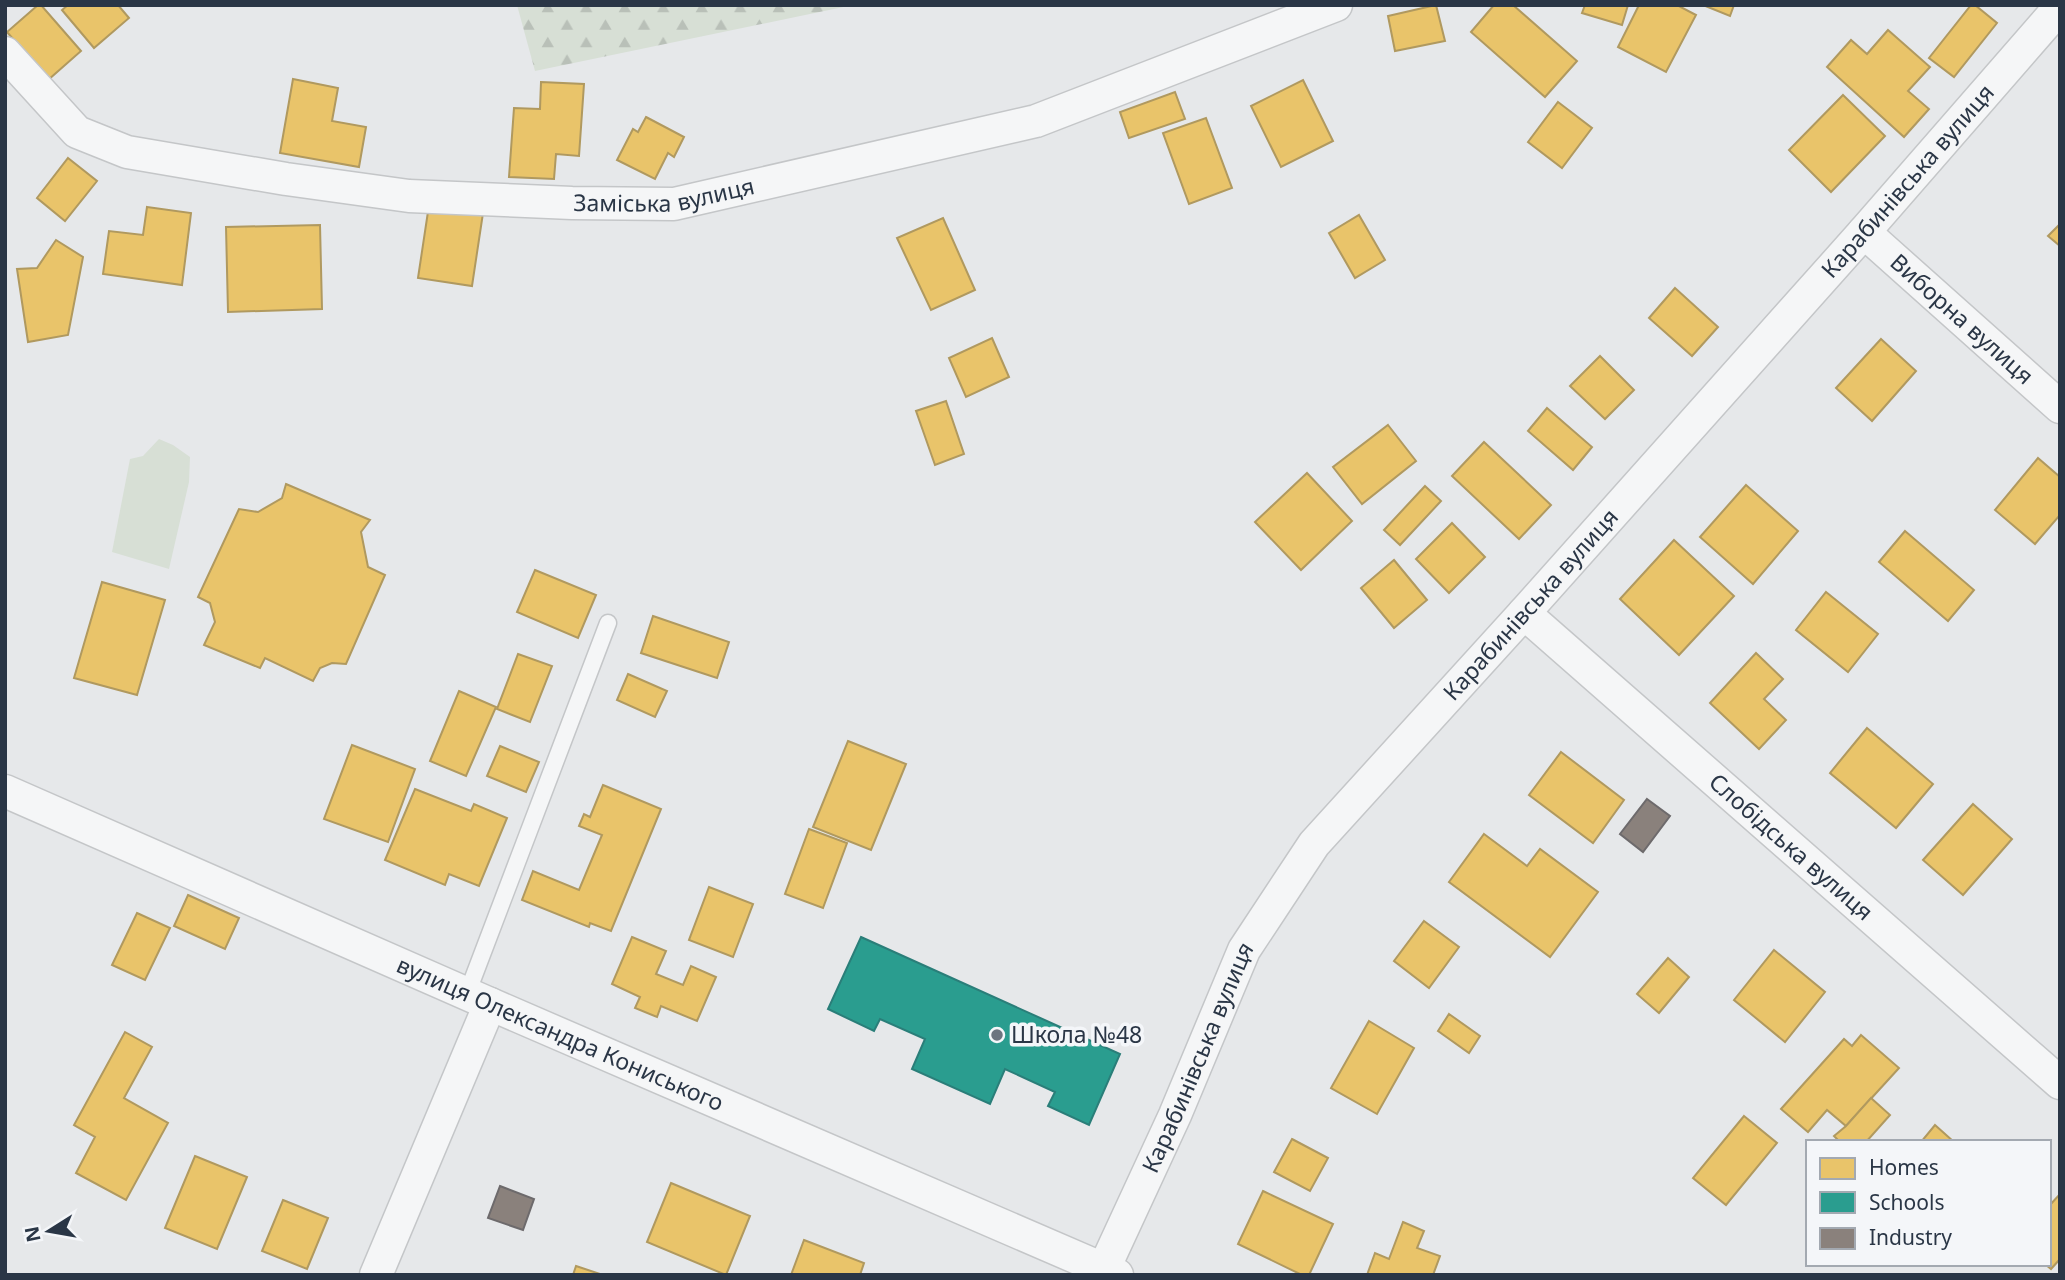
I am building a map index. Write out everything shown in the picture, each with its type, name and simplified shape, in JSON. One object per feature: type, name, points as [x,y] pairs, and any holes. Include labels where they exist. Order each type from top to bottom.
[{"type":"street","name":"Заміська вулиця","points":[[5,53],[77,132],[127,152],[286,179],[409,196],[572,204],[674,204],[1036,121],[1336,5]]},
{"type":"street","name":"Карабинівська вулиця","points":[[1107,1273],[1244,950],[1314,844],[1864,232],[2060,7]]},
{"type":"street","name":"Виборна вулиця","points":[[1864,232],[2060,407]]},
{"type":"street","name":"Слобідська вулиця","points":[[1524,613],[2060,1083]]},
{"type":"street","name":"вулиця Олександра Кониського","points":[[5,791],[1107,1273]]},
{"type":"street","points":[[376,1275],[478,999]]},
{"type":"lane","points":[[478,999],[608,623]]},
{"type":"green space","points":[[517,5],[853,5],[535,71]]},
{"type":"green space","points":[[159,439],[190,457],[189,482],[169,569],[112,552],[130,459],[143,456]]},
{"type":"building: Homes","points":[[41,5],[81,51],[48,80],[7,32]]},
{"type":"building: Homes","points":[[68,5],[118,5],[129,18],[94,48],[62,10]]},
{"type":"building: Homes","points":[[1436,5],[1445,41],[1395,51],[1388,16]]},
{"type":"building: Homes","points":[[1494,5],[1513,5],[1577,61],[1545,97],[1471,32]]},
{"type":"building: Homes","points":[[1585,5],[1628,5],[1622,25],[1582,13]]},
{"type":"building: Homes","points":[[1639,5],[1677,5],[1696,15],[1666,72],[1618,47]]},
{"type":"building: Homes","points":[[1703,5],[1734,5],[1730,16]]},
{"type":"building: Homes","points":[[1971,5],[1975,5],[1997,23],[1954,77],[1929,58]]},
{"type":"building: Homes","points":[[1888,30],[1930,67],[1908,91],[1929,109],[1904,137],[1827,67],[1851,40],[1867,54]]},
{"type":"building: Homes","points":[[293,79],[338,88],[332,121],[366,127],[359,167],[280,153]]},
{"type":"building: Homes","points":[[1303,80],[1333,141],[1281,167],[1251,106]]},
{"type":"building: Homes","points":[[541,82],[584,84],[579,156],[556,154],[554,179],[509,177],[514,108],[540,109]]},
{"type":"building: Homes","points":[[1175,92],[1185,119],[1129,138],[1120,112]]},
{"type":"building: Homes","points":[[1843,95],[1885,136],[1831,192],[1789,150]]},
{"type":"building: Homes","points":[[1558,102],[1592,128],[1562,168],[1528,142]]},
{"type":"building: Homes","points":[[646,117],[684,137],[674,157],[668,153],[655,179],[617,160],[633,129],[638,132]]},
{"type":"building: Homes","points":[[1206,118],[1232,188],[1189,204],[1163,133]]},
{"type":"building: Homes","points":[[68,158],[97,181],[65,221],[37,198]]},
{"type":"building: Homes","points":[[429,205],[483,213],[472,286],[418,278]]},
{"type":"building: Homes","points":[[147,207],[191,213],[182,285],[103,274],[109,231],[143,235]]},
{"type":"building: Homes","points":[[1359,215],[1385,260],[1355,278],[1329,233]]},
{"type":"building: Homes","points":[[943,218],[975,290],[931,310],[897,238]]},
{"type":"building: Homes","points":[[2060,224],[2060,246],[2048,236]]},
{"type":"building: Homes","points":[[320,225],[322,309],[228,312],[226,227]]},
{"type":"building: Homes","points":[[56,240],[83,257],[68,335],[28,342],[17,269],[37,268]]},
{"type":"building: Homes","points":[[1675,288],[1718,327],[1692,356],[1649,318]]},
{"type":"building: Homes","points":[[992,338],[1009,377],[966,397],[949,358]]},
{"type":"building: Homes","points":[[1881,339],[1916,371],[1872,421],[1836,388]]},
{"type":"building: Homes","points":[[1600,356],[1634,390],[1605,419],[1570,386]]},
{"type":"building: Homes","points":[[946,401],[964,454],[935,465],[916,411]]},
{"type":"building: Homes","points":[[1547,408],[1592,447],[1573,470],[1528,431]]},
{"type":"building: Homes","points":[[1388,425],[1416,461],[1362,504],[1333,467]]},
{"type":"building: Homes","points":[[1484,442],[1551,505],[1519,539],[1452,476]]},
{"type":"building: Homes","points":[[2038,458],[2060,477],[2060,515],[2035,544],[1995,510]]},
{"type":"building: Homes","points":[[1307,473],[1352,521],[1301,570],[1255,522]]},
{"type":"building: Homes","points":[[286,484],[370,520],[361,532],[368,567],[385,575],[346,664],[332,663],[320,668],[313,681],[265,658],[260,668],[204,645],[215,622],[210,603],[198,597],[239,509],[258,512],[282,498]]},
{"type":"building: Homes","points":[[1746,485],[1798,531],[1753,584],[1700,537]]},
{"type":"building: Homes","points":[[1425,486],[1441,501],[1400,545],[1384,530]]},
{"type":"building: Homes","points":[[1452,523],[1485,557],[1449,593],[1416,559]]},
{"type":"building: Homes","points":[[1905,531],[1974,590],[1948,621],[1879,562]]},
{"type":"building: Homes","points":[[1674,540],[1734,596],[1679,655],[1620,599]]},
{"type":"building: Homes","points":[[1394,560],[1427,600],[1394,628],[1361,588]]},
{"type":"building: Homes","points":[[535,570],[596,595],[578,638],[517,612]]},
{"type":"building: Homes","points":[[102,582],[165,600],[137,695],[74,678]]},
{"type":"building: Homes","points":[[1826,592],[1878,634],[1848,672],[1796,630]]},
{"type":"building: Homes","points":[[653,616],[729,642],[717,678],[641,653]]},
{"type":"building: Homes","points":[[1756,653],[1783,679],[1764,699],[1786,720],[1759,749],[1710,703]]},
{"type":"building: Homes","points":[[518,654],[552,666],[530,722],[497,709]]},
{"type":"building: Homes","points":[[628,674],[667,691],[655,717],[617,700]]},
{"type":"building: Homes","points":[[459,691],[496,707],[466,776],[430,761]]},
{"type":"building: Homes","points":[[1867,728],[1933,784],[1896,828],[1830,773]]},
{"type":"building: Homes","points":[[848,741],[906,764],[871,850],[813,827]]},
{"type":"building: Homes","points":[[352,745],[415,769],[388,842],[324,819]]},
{"type":"building: Homes","points":[[500,746],[539,762],[526,792],[487,776]]},
{"type":"building: Homes","points":[[1561,752],[1624,800],[1593,843],[1529,795]]},
{"type":"building: Homes","points":[[603,785],[661,809],[611,931],[590,923],[589,927],[522,900],[533,871],[579,890],[602,835],[579,826],[584,814],[590,817]]},
{"type":"building: Homes","points":[[415,789],[471,811],[474,804],[507,818],[479,886],[449,874],[445,885],[385,860]]},
{"type":"building: Homes","points":[[1973,804],[2012,839],[1963,895],[1923,860]]},
{"type":"building: Homes","points":[[809,829],[847,843],[823,908],[785,894]]},
{"type":"building: Homes","points":[[1484,834],[1527,866],[1540,849],[1598,892],[1550,957],[1449,882]]},
{"type":"building: Homes","points":[[709,887],[753,904],[733,957],[689,940]]},
{"type":"building: Homes","points":[[188,895],[239,918],[225,949],[174,926]]},
{"type":"building: Homes","points":[[137,913],[170,928],[145,980],[112,965]]},
{"type":"building: Homes","points":[[1424,921],[1459,947],[1429,988],[1394,961]]},
{"type":"building: Homes","points":[[632,937],[666,951],[656,974],[683,985],[691,966],[716,977],[697,1021],[661,1006],[657,1017],[635,1008],[640,997],[612,984]]},
{"type":"building: Homes","points":[[1774,950],[1825,992],[1785,1042],[1734,1000]]},
{"type":"building: Homes","points":[[1668,958],[1689,977],[1659,1013],[1637,994]]},
{"type":"building: Homes","points":[[1449,1014],[1480,1036],[1469,1053],[1438,1031]]},
{"type":"building: Homes","points":[[1369,1021],[1414,1048],[1377,1114],[1331,1088]]},
{"type":"building: Homes","points":[[125,1032],[152,1047],[124,1098],[168,1123],[126,1200],[76,1173],[95,1137],[74,1125]]},
{"type":"building: Homes","points":[[1861,1035],[1899,1068],[1846,1126],[1827,1110],[1808,1132],[1781,1109],[1844,1039],[1852,1046]]},
{"type":"building: Homes","points":[[1871,1098],[1890,1115],[1868,1140],[1838,1140],[1834,1136]]},
{"type":"building: Homes","points":[[1744,1116],[1777,1143],[1726,1205],[1693,1178]]},
{"type":"building: Homes","points":[[1935,1125],[1952,1140],[1923,1140]]},
{"type":"building: Homes","points":[[1292,1139],[1328,1158],[1310,1191],[1274,1172]]},
{"type":"building: Homes","points":[[195,1156],[247,1177],[217,1249],[165,1228]]},
{"type":"building: Homes","points":[[671,1183],[750,1216],[726,1275],[647,1242]]},
{"type":"building: Homes","points":[[1263,1191],[1333,1224],[1309,1275],[1302,1275],[1238,1244]]},
{"type":"building: Homes","points":[[2060,1194],[2060,1259],[2051,1269],[2047,1266],[2051,1266],[2051,1204]]},
{"type":"building: Homes","points":[[283,1200],[328,1218],[307,1269],[262,1251]]},
{"type":"building: Homes","points":[[1403,1222],[1424,1231],[1417,1248],[1440,1256],[1433,1275],[1367,1275],[1375,1253],[1389,1259]]},
{"type":"building: Homes","points":[[804,1240],[864,1263],[860,1275],[791,1275]]},
{"type":"building: Homes","points":[[576,1266],[603,1275],[573,1275]]},
{"type":"building: Schools","name":"Школа №48","points":[[861,937],[1120,1054],[1089,1125],[1048,1106],[1055,1092],[1005,1069],[990,1104],[912,1069],[925,1039],[880,1019],[874,1031],[828,1009]]},
{"type":"building: Industry","points":[[1647,799],[1670,816],[1643,852],[1620,834]]},
{"type":"building: Industry","points":[[500,1186],[534,1199],[523,1230],[488,1218]]},
{"type":"place","name":"Школа №48","points":[[997,1035]]}]
